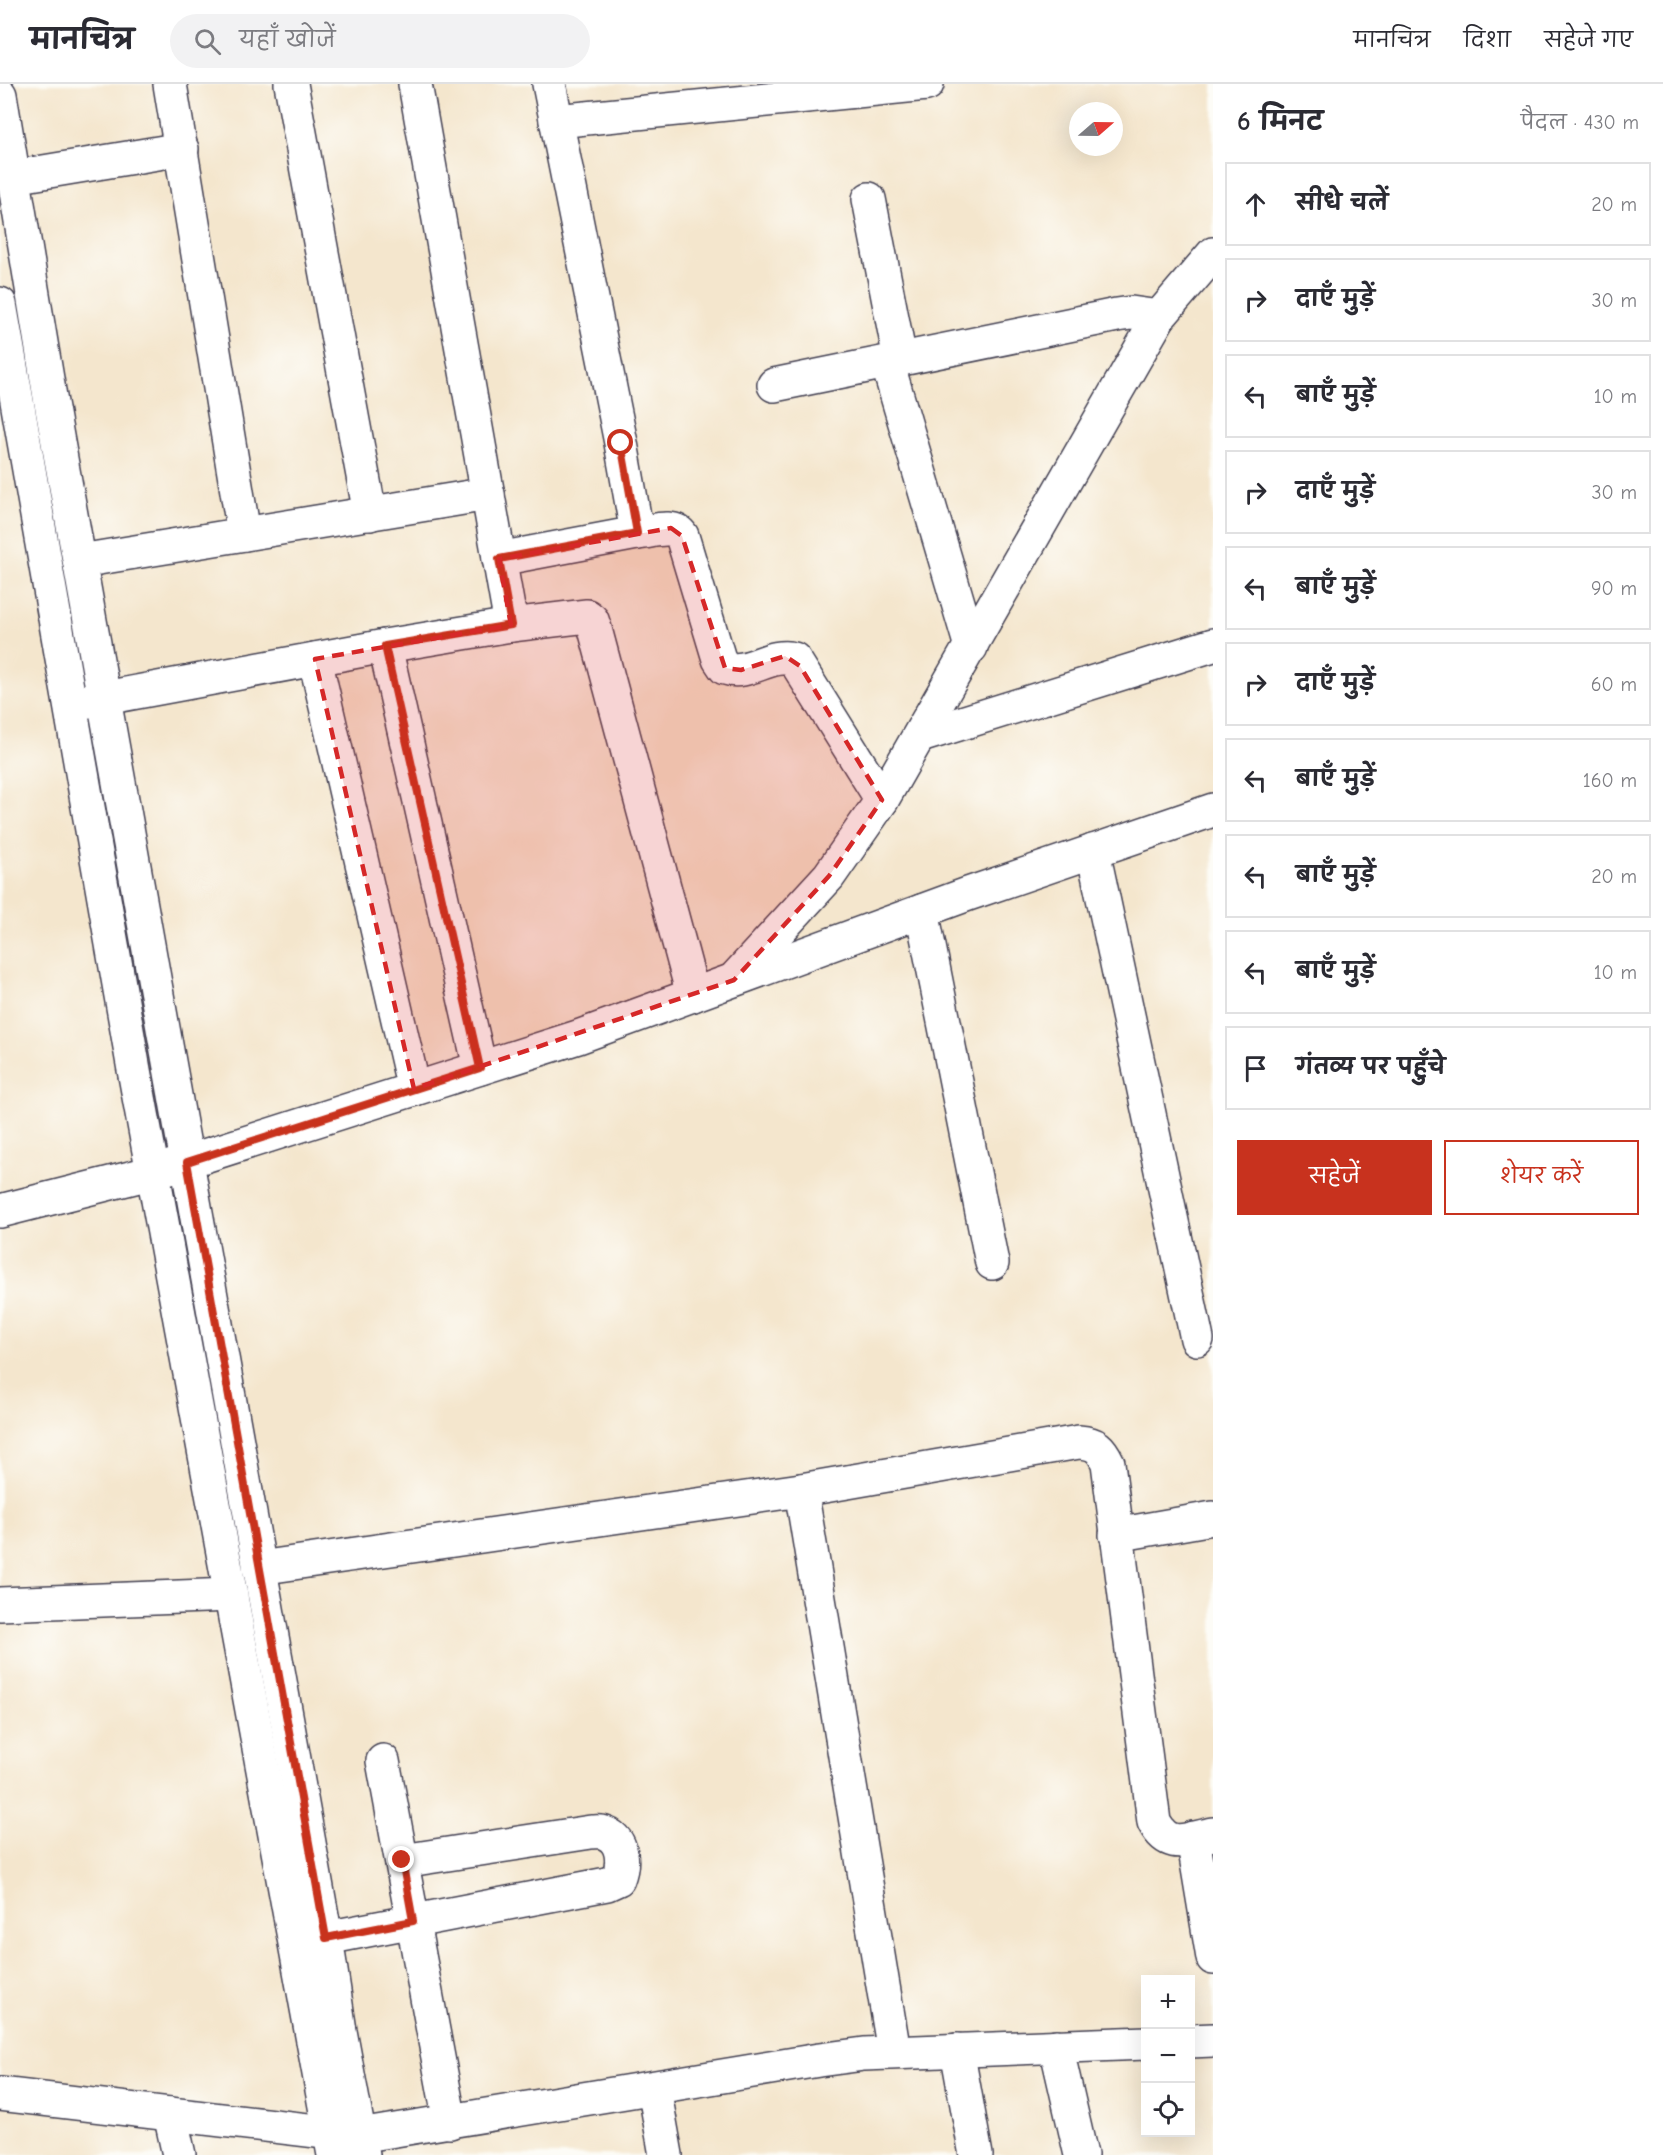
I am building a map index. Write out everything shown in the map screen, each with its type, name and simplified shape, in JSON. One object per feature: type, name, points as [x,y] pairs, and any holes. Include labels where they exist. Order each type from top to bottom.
[{"type":"street","points":[[170,84],[244,534]]},
{"type":"street","points":[[291,84],[370,514]]},
{"type":"street","points":[[415,84],[511,625]]},
{"type":"street","points":[[549,84],[637,533]]},
{"type":"street","points":[[556,121],[873,87],[927,84]]},
{"type":"street","points":[[0,95],[14,177],[12,243],[80,561],[326,1938],[347,2145]]},
{"type":"street","points":[[14,177],[182,149]]},
{"type":"street","points":[[869,199],[893,360],[971,647]]},
{"type":"street","points":[[734,980],[829,876],[882,800],[1159,317],[1213,254]]},
{"type":"street","points":[[0,304],[134,1070],[231,1595],[347,2145]]},
{"type":"street","points":[[774,385],[1117,315],[1131,313],[1159,317]]},
{"type":"street","points":[[80,561],[488,494]]},
{"type":"street","points":[[499,559],[637,533],[671,528],[679,531],[719,659],[725,668],[741,670],[776,658],[794,659],[882,800]]},
{"type":"street","points":[[70,705],[385,646],[587,615],[592,620],[693,994]]},
{"type":"street","points":[[920,735],[1213,645]]},
{"type":"street","points":[[385,646],[480,1068]]},
{"type":"street","points":[[315,659],[414,1089]]},
{"type":"street","points":[[0,1211],[154,1172],[578,1037],[922,911],[1213,810]]},
{"type":"street","points":[[1094,851],[1197,1339]]},
{"type":"street","points":[[922,911],[992,1263]]},
{"type":"street","points":[[259,1568],[801,1490],[1079,1442],[1090,1443],[1102,1449],[1108,1463],[1154,1822],[1160,1833],[1169,1840],[1203,1836],[1213,1958]]},
{"type":"street","points":[[801,1490],[894,2052]]},
{"type":"street","points":[[1116,1535],[1213,1518]]},
{"type":"street","points":[[0,1604],[231,1595]]},
{"type":"street","points":[[383,1761],[450,2121]]},
{"type":"street","points":[[326,1938],[607,1884],[618,1879],[623,1866],[621,1853],[615,1840],[604,1832],[402,1860]]},
{"type":"street","points":[[1195,2041],[1213,2040]]},
{"type":"street","points":[[0,2094],[170,2114],[347,2145],[450,2121],[819,2060],[894,2052],[1141,2043]]},
{"type":"street","points":[[1056,2046],[1081,2155]]},
{"type":"street","points":[[957,2050],[976,2155]]},
{"type":"street","points":[[654,2088],[666,2155]]},
{"type":"street","points":[[170,2114],[179,2155]]},
{"type":"highlighted area","points":[[671,528],[682,536],[725,668],[741,670],[785,656],[800,666],[882,800],[829,876],[734,980],[414,1089],[315,659],[511,625],[499,559]]},
{"type":"route","points":[[402,1860],[413,1921],[326,1938],[187,1162],[480,1068],[385,646],[511,625],[499,559],[637,533],[621,443]]}]
